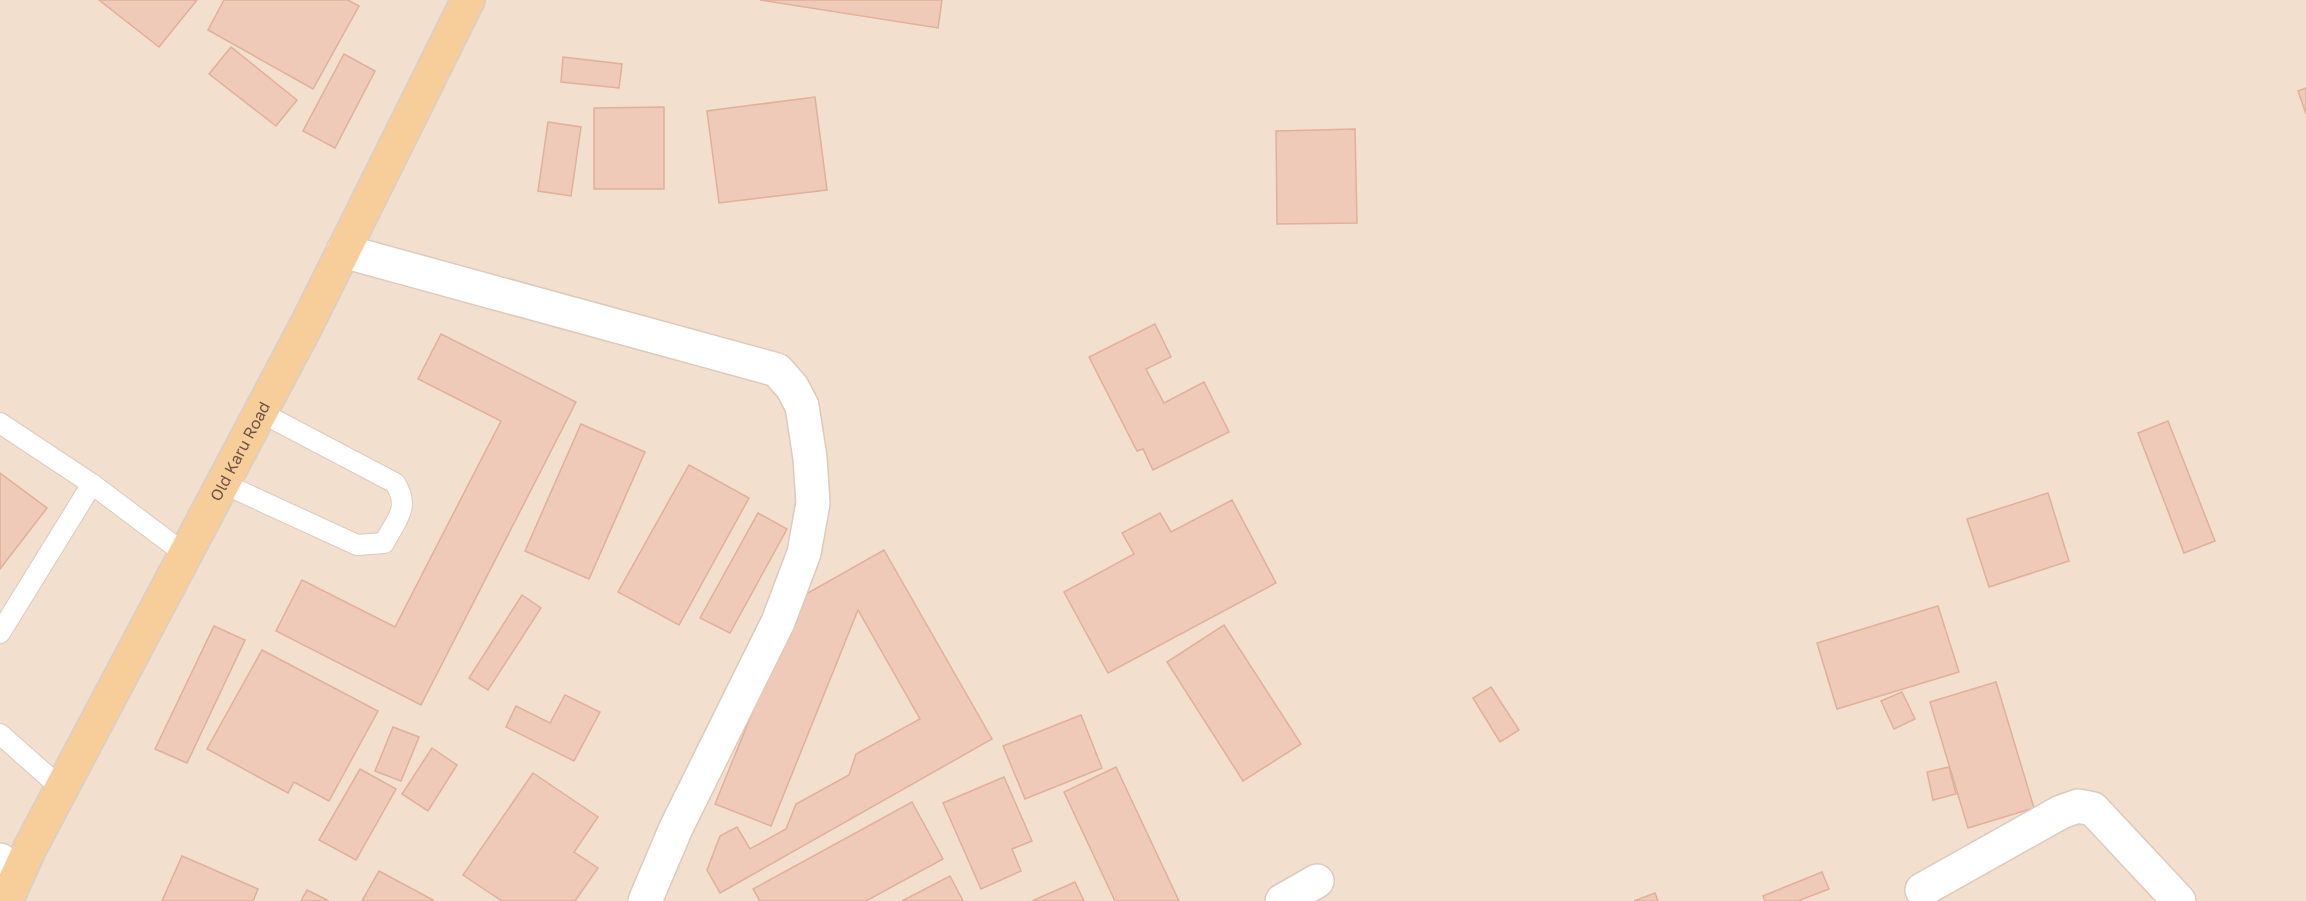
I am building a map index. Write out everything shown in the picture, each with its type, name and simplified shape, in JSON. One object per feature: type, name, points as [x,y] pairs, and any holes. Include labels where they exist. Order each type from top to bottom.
[{"type":"main road","name":"Old Karu Road","points":[[8,878],[61,788],[260,412],[468,0]]},
{"type":"street","points":[[343,251],[777,370],[792,387],[802,406],[810,458],[813,503],[804,554],[778,622],[676,828],[645,901]]},
{"type":"street","points":[[1922,890],[2061,812],[2078,806],[2094,809],[2178,901]]},
{"type":"street","points":[[1282,901],[1317,881]]},
{"type":"lane","points":[[222,483],[357,545],[384,543],[404,505],[402,494],[395,483],[260,412]]},
{"type":"lane","points":[[0,423],[92,484],[185,554]]},
{"type":"lane","points":[[0,633],[92,484]]},
{"type":"lane","points":[[0,734],[61,788]]},
{"type":"shaded area","points":[[0,0],[2306,0],[2306,901],[0,901]]},
{"type":"building","points":[[99,0],[197,0],[159,47]]},
{"type":"building","points":[[224,0],[348,0],[359,6],[313,89],[208,30]]},
{"type":"building","points":[[760,0],[942,0],[938,28]]},
{"type":"building","points":[[231,47],[297,100],[276,126],[209,74]]},
{"type":"building","points":[[344,54],[375,71],[335,148],[303,131]]},
{"type":"building","points":[[563,57],[622,64],[619,88],[561,82]]},
{"type":"building","points":[[2306,88],[2306,114],[2298,91]]},
{"type":"building","points":[[815,97],[827,190],[719,203],[707,111]]},
{"type":"building","points":[[664,107],[664,189],[594,189],[594,108]]},
{"type":"building","points":[[548,122],[581,127],[571,196],[538,191]]},
{"type":"building","points":[[1355,129],[1357,223],[1277,224],[1276,131]]},
{"type":"building","points":[[1155,324],[1171,357],[1146,369],[1164,403],[1204,382],[1229,432],[1153,470],[1143,449],[1137,451],[1089,357]]},
{"type":"building","points":[[441,334],[576,402],[421,705],[276,631],[302,580],[395,627],[501,421],[418,379]]},
{"type":"building","points":[[2168,421],[2215,541],[2184,553],[2138,433]]},
{"type":"building","points":[[581,424],[645,452],[589,579],[525,551]]},
{"type":"building","points":[[689,465],[749,498],[679,625],[618,592]]},
{"type":"building","points":[[0,473],[47,508],[0,569]]},
{"type":"building","points":[[2048,493],[2069,561],[1989,587],[1967,519]]},
{"type":"building","points":[[1232,500],[1276,583],[1108,673],[1064,592],[1134,554],[1122,533],[1160,513],[1171,532]]},
{"type":"building","points":[[758,513],[787,529],[730,633],[700,618]]},
{"type":"building","points":[[884,550],[992,739],[720,893],[707,870],[720,836],[737,827],[750,849],[786,829],[796,804],[849,775],[856,754],[920,719],[858,610],[771,826],[715,804],[799,598]]},
{"type":"building","points":[[522,595],[541,608],[488,690],[469,678]]},
{"type":"building","points":[[1938,606],[1959,672],[1837,709],[1817,643]]},
{"type":"building","points":[[1224,625],[1301,744],[1243,781],[1167,662]]},
{"type":"building","points":[[214,626],[245,640],[187,763],[155,749]]},
{"type":"building","points":[[262,650],[378,711],[329,801],[294,782],[288,793],[207,749]]},
{"type":"building","points":[[1996,682],[2034,808],[1968,828],[1930,702]]},
{"type":"building","points":[[1491,687],[1519,730],[1500,742],[1473,698]]},
{"type":"building","points":[[1902,692],[1915,719],[1894,729],[1881,701]]},
{"type":"building","points":[[565,695],[600,712],[574,761],[506,727],[516,706],[550,723]]},
{"type":"building","points":[[1081,715],[1102,768],[1025,799],[1003,746]]},
{"type":"building","points":[[393,727],[419,737],[401,781],[375,771]]},
{"type":"building","points":[[432,748],[457,765],[428,811],[402,794]]},
{"type":"building","points":[[1116,767],[1179,901],[1115,901],[1064,792]]},
{"type":"building","points":[[1949,767],[1956,794],[1933,800],[1927,772]]},
{"type":"building","points":[[360,769],[396,789],[356,860],[319,840]]},
{"type":"building","points":[[533,773],[598,817],[574,852],[598,868],[575,901],[502,901],[463,875]]},
{"type":"building","points":[[1004,777],[1032,841],[1012,849],[1021,871],[981,889],[943,803]]},
{"type":"building","points":[[912,802],[943,859],[866,901],[760,901],[753,889]]},
{"type":"building","points":[[182,856],[258,889],[253,901],[162,901]]},
{"type":"building","points":[[379,871],[433,900],[362,901]]},
{"type":"building","points":[[1822,872],[1829,889],[1798,901],[1765,901],[1763,896]]},
{"type":"building","points":[[950,876],[963,901],[902,901]]},
{"type":"building","points":[[1075,882],[1084,901],[1032,901]]},
{"type":"building","points":[[307,890],[329,901],[301,901]]},
{"type":"building","points":[[1655,893],[1658,901],[1634,901]]}]
